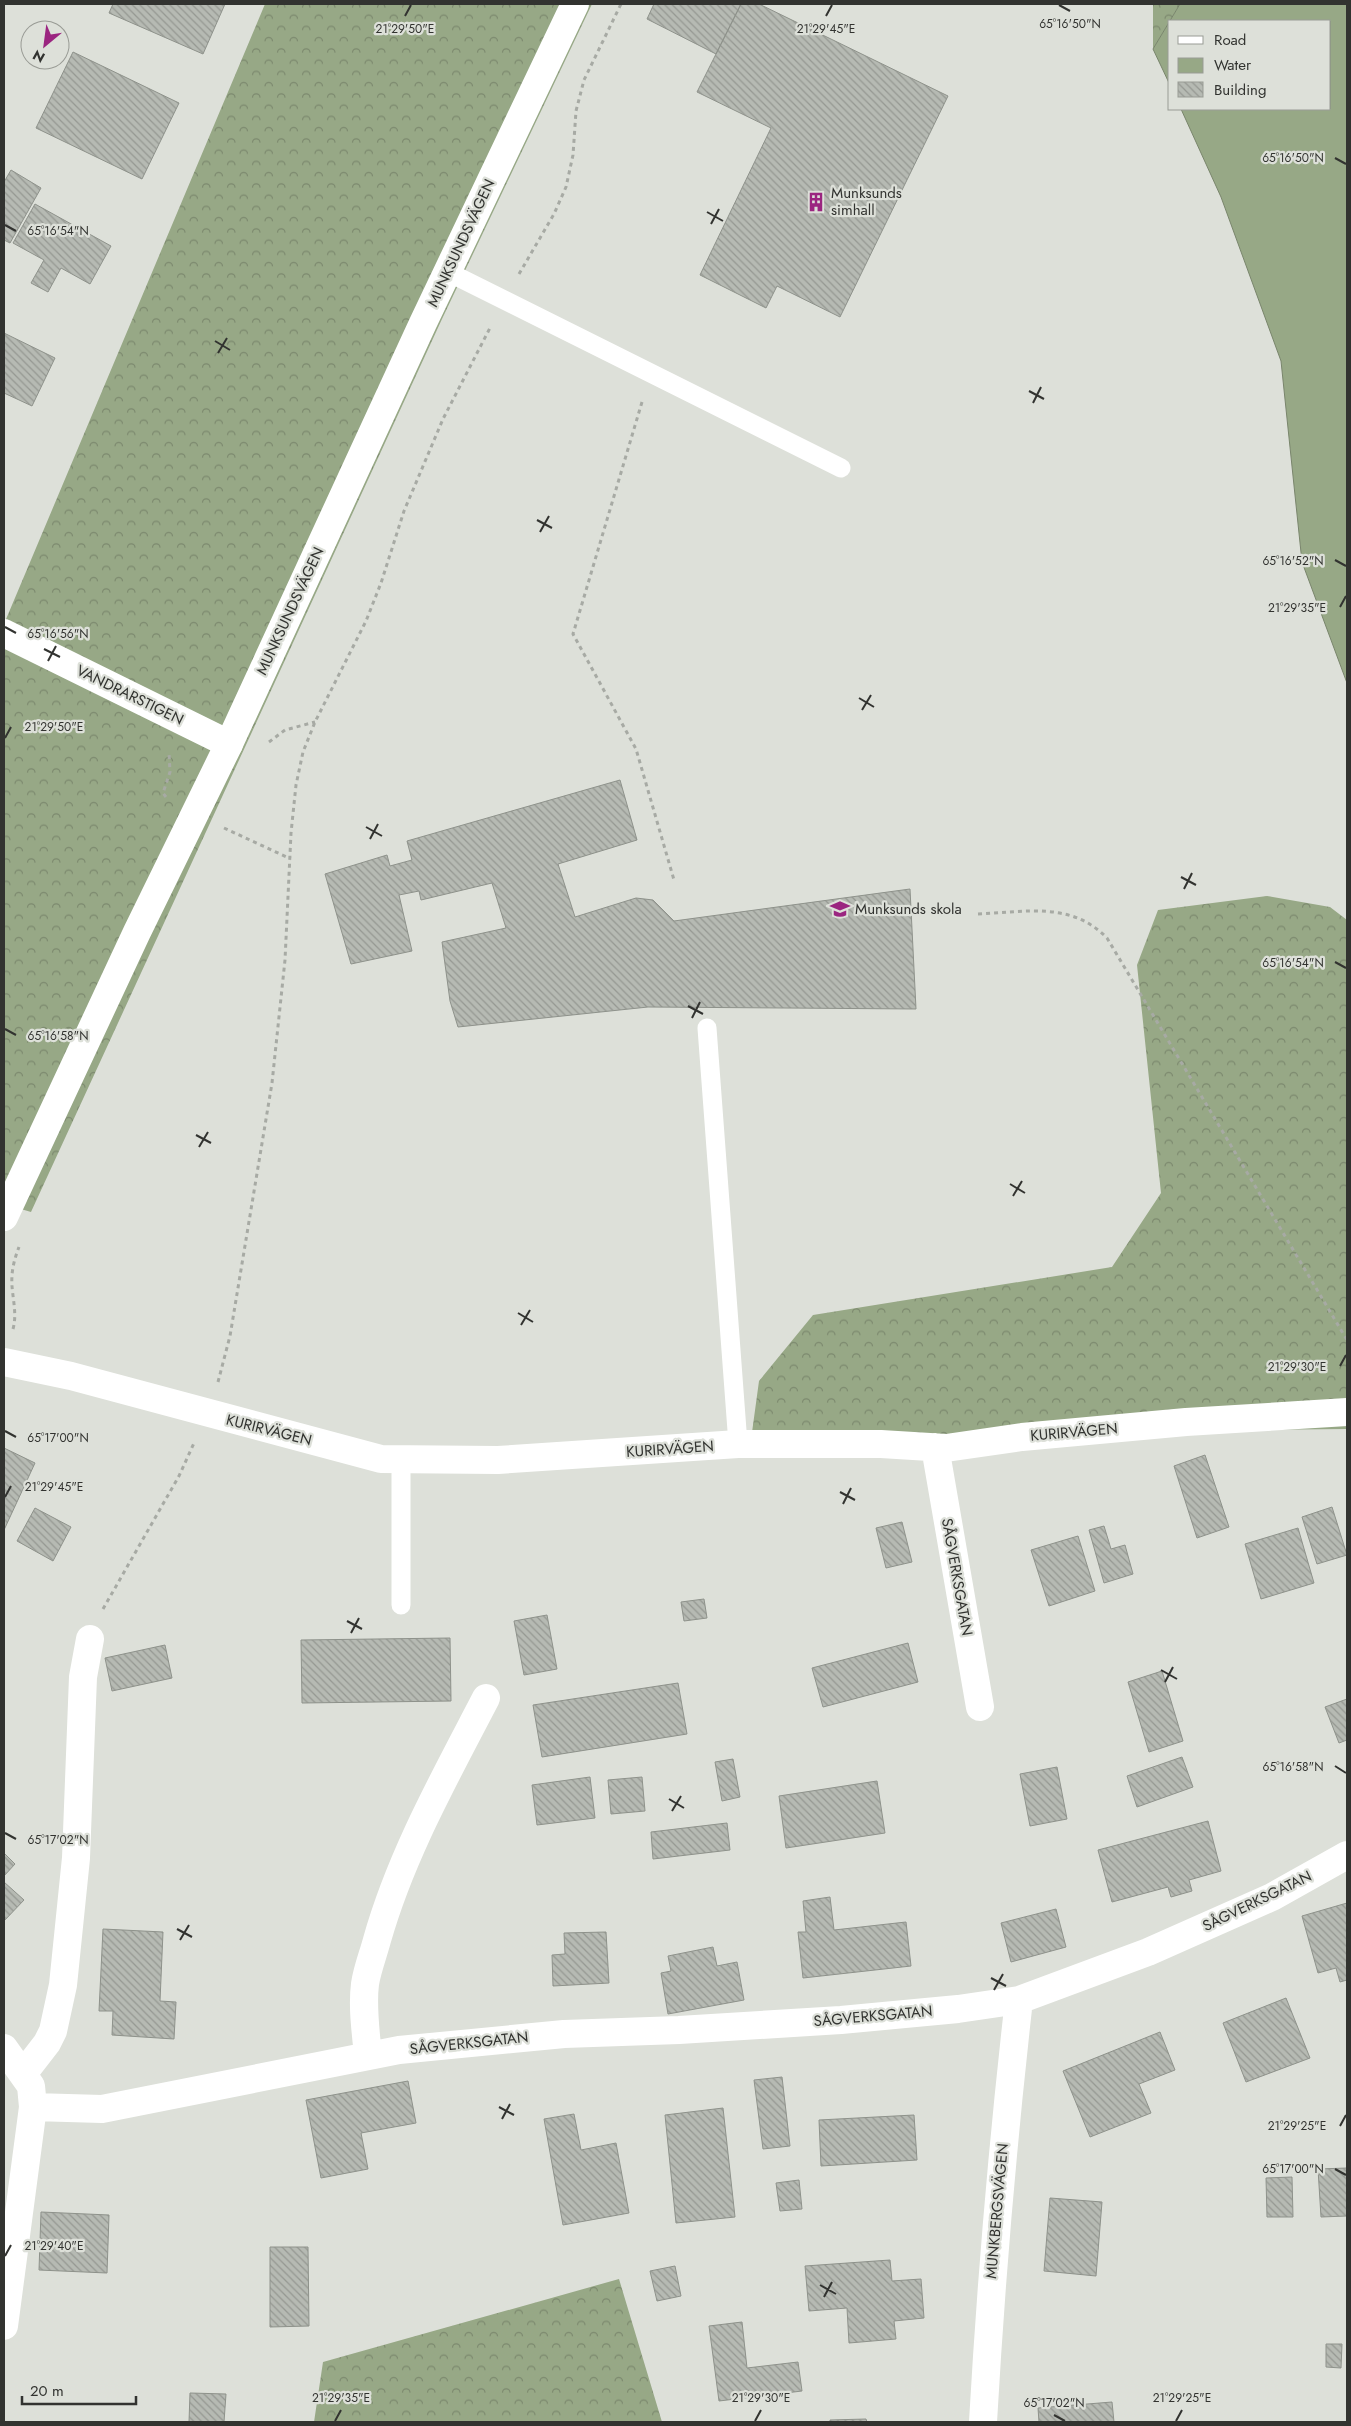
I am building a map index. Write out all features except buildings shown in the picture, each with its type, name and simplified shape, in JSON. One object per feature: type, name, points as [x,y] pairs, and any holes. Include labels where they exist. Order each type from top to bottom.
[{"type":"street","name":"MUNKSUNDSVÄGEN","points":[[4,1217],[229,744],[448,272],[575,4]]},
{"type":"street","name":"VANDRARSTIGEN","points":[[4,633],[229,744]]},
{"type":"street","name":"KURIRVÄGEN","points":[[4,1362],[71,1376],[381,1459],[498,1460],[738,1444],[880,1444],[946,1448],[1022,1437],[1186,1422],[1347,1412]]},
{"type":"street","name":"SÅGVERKSGATAN","points":[[935,1447],[980,1706]]},
{"type":"street","points":[[22,2074],[47,2043],[58,2017],[76,1858],[83,1677],[90,1639]]},
{"type":"street","points":[[368,2056],[364,2007],[366,1983],[385,1914],[411,1847],[486,1698]]},
{"type":"street","name":"SÅGVERKSGATAN","points":[[33,2107],[102,2109],[399,2050],[564,2034],[679,2030],[841,2020],[958,2009],[1019,2000],[1148,1952],[1272,1896],[1347,1855]]},
{"type":"street","name":"MUNKBERGSVÄGEN","points":[[983,2422],[991,2278],[1003,2137],[1019,2000]]},
{"type":"street","points":[[4,2048],[31,2086],[33,2107],[4,2326]]},
{"type":"lane","points":[[448,272],[841,468]]},
{"type":"lane","points":[[707,1028],[738,1444]]},
{"type":"lane","points":[[400,1605],[401,1459]]},
{"type":"path","points":[[90,1639],[98,1618],[179,1476],[208,1414],[230,1336],[272,1084],[285,960],[294,804],[303,752],[315,722],[366,621],[404,511],[443,419],[505,300],[554,214],[566,188],[574,155],[576,111],[584,80],[621,4]]},
{"type":"path","points":[[651,373],[573,634],[636,749],[674,880]]},
{"type":"path","points":[[978,914],[1060,911],[1088,921],[1107,938],[1347,1340]]},
{"type":"green space","points":[[265,4],[592,4],[442,319],[31,1212],[4,1204],[4,624]]},
{"type":"green space","points":[[1153,4],[1180,4],[1170,20],[1168,20],[1168,24],[1153,49]]},
{"type":"green space","points":[[1267,896],[1330,907],[1347,920],[1347,1429],[1062,1432],[750,1447],[759,1381],[813,1315],[1112,1267],[1161,1193],[1137,965],[1158,910]]},
{"type":"green space","points":[[619,2279],[662,2422],[314,2422],[323,2362]]},
{"type":"water","points":[[1180,4],[1347,4],[1347,683],[1302,562],[1281,361],[1221,197],[1181,110],[1331,110],[1331,20],[1170,20]]},
{"type":"water","points":[[1168,24],[1168,81],[1153,49]]},
{"type":"place","name":"Munksunds simhall","points":[[816,202]]},
{"type":"place","name":"Munksunds skola","points":[[840,909]]}]
